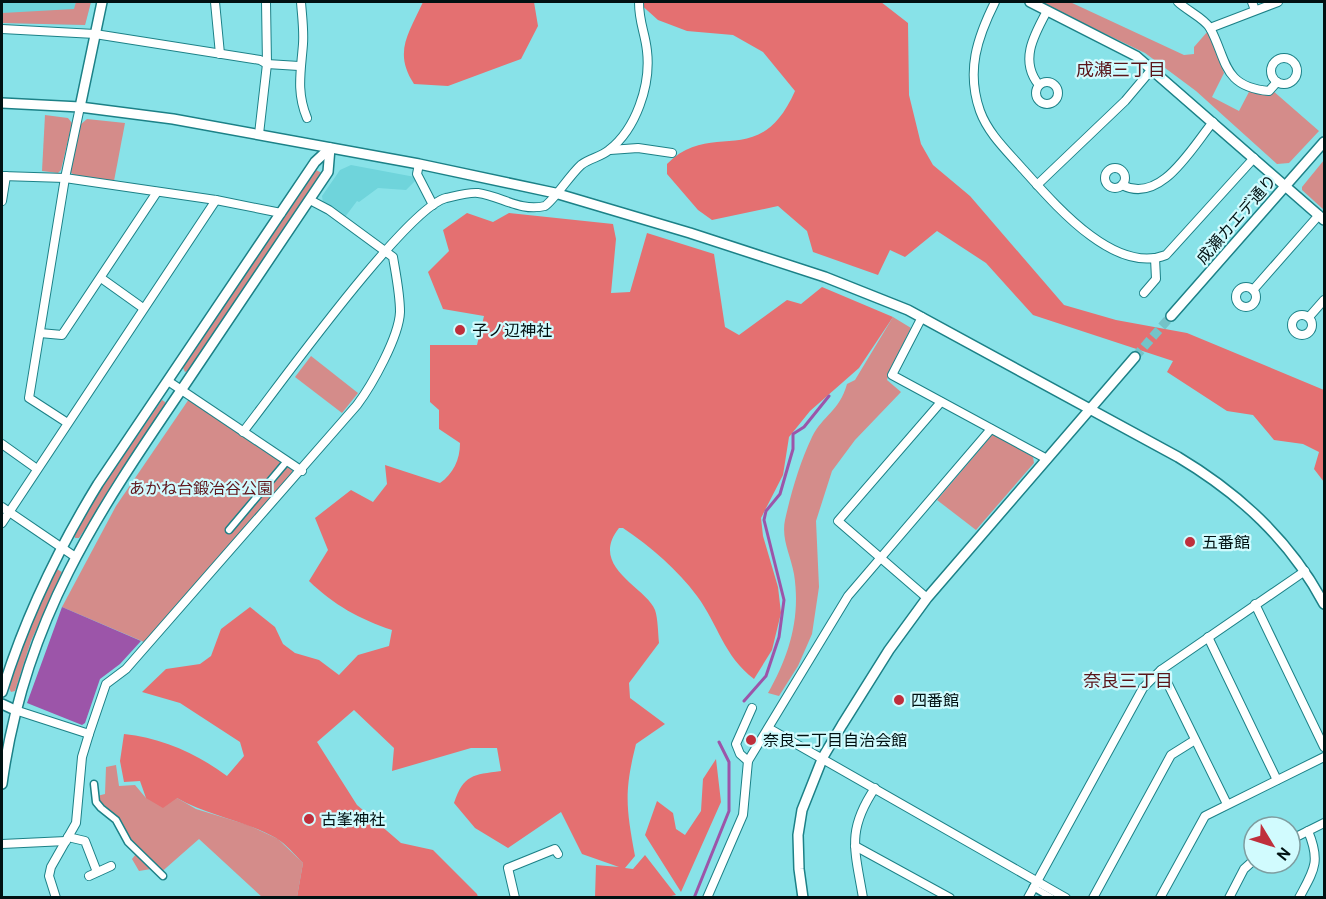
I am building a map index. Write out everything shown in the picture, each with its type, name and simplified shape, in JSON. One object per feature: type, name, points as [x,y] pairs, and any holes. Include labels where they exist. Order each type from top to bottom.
[{"type":"street","points":[[66,423],[29,398],[65,178],[102,2]]},
{"type":"street","points":[[215,2],[220,54]]},
{"type":"street","points":[[259,134],[267,64],[266,2]]},
{"type":"street","points":[[301,2],[303,45],[299,66],[301,105],[307,118]]},
{"type":"street","points":[[609,150],[634,119],[642,98],[647,51],[639,24],[639,2]]},
{"type":"street","points":[[995,2],[979,34],[974,71],[980,113],[991,134],[1065,216],[1090,235],[1126,253],[1155,258],[1166,255],[1254,158]]},
{"type":"street","points":[[1030,2],[1126,50],[1152,69],[1322,217],[1253,290]]},
{"type":"street","points":[[1178,2],[1210,28],[1224,67],[1236,79],[1251,87],[1269,91],[1277,82]]},
{"type":"street","points":[[1252,2],[1255,10]]},
{"type":"street","points":[[1210,28],[1278,2]]},
{"type":"street","points":[[1039,85],[1030,68],[1028,53],[1047,11]]},
{"type":"street","points":[[2,29],[95,34],[267,64],[299,66]]},
{"type":"street","points":[[1037,185],[1125,101],[1152,69]]},
{"type":"street","points":[[2,103],[80,107],[173,119],[419,164],[555,193],[825,277],[882,298],[922,317],[1217,481],[1271,527],[1305,571],[1324,604]]},
{"type":"street","points":[[1122,185],[1131,189],[1155,186],[1167,177],[1213,122]]},
{"type":"street","name":"成瀬カエデ通り","points":[[1171,316],[1324,142]]},
{"type":"street","points":[[2,784],[15,710],[40,631],[74,556],[113,491],[328,172],[330,148]]},
{"type":"street","points":[[2,692],[24,625],[60,547],[98,484],[315,162],[330,148]]},
{"type":"street","points":[[243,432],[386,250],[411,222],[433,205],[443,199],[478,193],[510,204],[539,207],[549,203],[555,193],[588,160],[609,150],[638,148],[672,153]]},
{"type":"street","points":[[419,164],[417,174],[433,205]]},
{"type":"street","points":[[2,201],[4,176],[65,178],[216,200],[281,213]]},
{"type":"street","points":[[40,333],[62,335],[157,192]]},
{"type":"street","points":[[2,523],[5,509],[37,469],[216,200]]},
{"type":"street","points":[[56,897],[49,876],[58,852],[76,823],[82,757],[106,684],[126,669],[302,471],[365,395],[397,326],[400,312],[393,257],[386,250],[310,200]]},
{"type":"street","points":[[1144,293],[1156,279],[1155,258]]},
{"type":"street","points":[[101,278],[143,308]]},
{"type":"street","points":[[1309,317],[1324,300]]},
{"type":"street","points":[[922,317],[892,375],[1047,459]]},
{"type":"street","points":[[803,897],[798,869],[798,836],[802,810],[823,758],[889,650],[927,598],[1135,357]]},
{"type":"street","points":[[168,381],[302,471]]},
{"type":"street","points":[[927,598],[838,521],[941,402]]},
{"type":"street","points":[[707,897],[743,815],[748,761],[770,729],[848,596],[991,429]]},
{"type":"street","points":[[2,444],[37,469]]},
{"type":"street","points":[[229,530],[287,461]]},
{"type":"street","points":[[5,509],[74,556]]},
{"type":"street","points":[[1028,897],[1143,688],[1161,670],[1208,636],[1305,571]]},
{"type":"street","points":[[1255,604],[1324,747]]},
{"type":"street","points":[[1208,636],[1277,780]]},
{"type":"street","points":[[1161,670],[1227,804]]},
{"type":"street","points":[[2,704],[89,734]]},
{"type":"street","points":[[748,761],[740,754],[736,744],[752,708]]},
{"type":"street","points":[[770,729],[875,788],[1035,884],[1052,897]]},
{"type":"street","points":[[1093,897],[1171,755],[1195,740]]},
{"type":"street","points":[[1160,897],[1205,816],[1324,757]]},
{"type":"street","points":[[94,784],[96,802],[116,820],[139,854],[163,876]]},
{"type":"street","points":[[863,897],[855,846],[856,822],[875,788]]},
{"type":"street","points":[[1302,834],[1324,823]]},
{"type":"street","points":[[1299,897],[1315,868],[1317,851],[1308,831]]},
{"type":"street","points":[[2,844],[67,839],[85,841],[98,872]]},
{"type":"street","points":[[855,846],[950,897]]},
{"type":"street","points":[[515,897],[508,868],[555,849]]},
{"type":"street","points":[[89,876],[111,866]]},
{"type":"street","points":[[1229,897],[1242,873]]},
{"type":"street","points":[[1035,884],[1066,897]]},
{"type":"shaded area","points":[[2,2],[91,2],[85,25],[2,23]]},
{"type":"shaded area","points":[[423,2],[534,2],[538,26],[521,59],[448,86],[414,84],[408,73],[404,52],[408,33]]},
{"type":"shaded area","points":[[638,2],[881,2],[908,23],[909,95],[921,144],[933,165],[970,196],[1064,305],[1116,320],[1187,333],[1324,390],[1324,482],[1314,469],[1319,452],[1303,444],[1274,440],[1253,415],[1227,411],[1167,372],[1173,361],[1033,315],[986,263],[937,231],[905,257],[890,250],[878,275],[813,252],[807,231],[778,206],[712,220],[698,210],[667,174],[667,164],[684,151],[701,145],[751,138],[766,130],[781,116],[795,91],[763,52],[733,35],[687,31],[658,20]]},
{"type":"shaded area","points":[[351,165],[415,177],[416,180],[406,190],[378,188],[359,202],[357,201],[345,217],[323,202],[322,196],[340,170]]},
{"type":"shaded area","points":[[467,213],[493,222],[509,213],[613,224],[616,239],[611,293],[630,292],[647,233],[714,254],[725,327],[739,335],[787,300],[801,304],[822,287],[893,317],[859,368],[810,411],[789,437],[783,475],[761,518],[763,536],[778,587],[781,613],[772,650],[754,679],[735,660],[697,596],[672,568],[623,528],[619,528],[611,542],[610,554],[614,565],[650,601],[655,610],[657,622],[659,643],[629,683],[630,698],[665,724],[636,744],[628,788],[635,856],[625,868],[633,869],[645,855],[676,895],[595,897],[596,865],[619,867],[582,854],[561,812],[508,848],[475,828],[454,803],[466,781],[476,775],[501,771],[497,748],[471,748],[392,771],[394,748],[354,710],[317,742],[357,805],[401,843],[433,850],[478,897],[297,897],[303,863],[276,838],[177,798],[163,808],[146,798],[140,781],[124,782],[120,761],[124,734],[152,739],[178,748],[203,760],[227,776],[244,756],[240,742],[180,703],[142,692],[166,669],[200,664],[211,656],[221,629],[250,607],[275,627],[283,644],[295,653],[319,660],[339,675],[358,655],[389,646],[392,630],[348,610],[309,581],[328,550],[315,518],[351,490],[373,502],[387,484],[385,465],[440,483],[455,466],[460,443],[439,429],[439,410],[430,402],[430,345],[477,345],[484,316],[443,309],[428,272],[449,251],[443,230]]},
{"type":"shaded area","points":[[62,607],[141,641],[120,664],[100,679],[85,723],[82,725],[27,703]]},
{"type":"shaded area","points":[[716,759],[721,802],[681,892],[645,835],[657,801],[673,813],[676,829],[685,835],[701,811],[703,779]]},
{"type":"green space","points":[[76,2],[91,2],[85,25],[2,23],[2,13],[74,9]]},
{"type":"green space","points":[[1039,2],[1070,2],[1184,55],[1194,54],[1194,47],[1208,31],[1224,73],[1212,97],[1239,111],[1251,88],[1272,90],[1319,131],[1289,163],[1277,164],[1196,91],[1145,53]]},
{"type":"green space","points":[[45,115],[68,118],[72,123],[61,170],[58,173],[42,171]]},
{"type":"green space","points":[[87,119],[125,123],[114,181],[74,175],[70,172],[80,125]]},
{"type":"green space","points":[[1324,160],[1324,210],[1302,190],[1302,187]]},
{"type":"green space","points":[[316,170],[322,173],[190,370],[185,372],[183,368]]},
{"type":"green space","points":[[893,317],[911,328],[887,380],[901,392],[855,440],[832,471],[816,521],[819,587],[812,634],[798,666],[779,696],[768,693],[782,665],[792,636],[796,590],[784,527],[800,467],[816,430],[840,401],[847,384],[855,380]]},
{"type":"green space","points":[[311,356],[358,393],[342,413],[295,377]]},
{"type":"green space","name":"あかね台鍛冶谷公園","points":[[189,399],[292,469],[292,474],[144,642],[62,607],[116,506]]},
{"type":"green space","points":[[162,400],[165,402],[165,408],[79,538],[75,538],[74,533],[96,496]]},
{"type":"green space","points":[[993,434],[1033,457],[1034,463],[976,530],[937,500]]},
{"type":"green space","points":[[55,568],[62,572],[31,641],[15,691],[11,692],[9,688],[32,620]]},
{"type":"green space","points":[[116,765],[119,786],[135,785],[146,798],[177,798],[196,809],[248,825],[278,839],[303,863],[297,897],[262,897],[199,839],[158,875],[151,869],[139,871],[132,859],[136,854],[125,834],[98,802],[97,796],[105,794],[106,767]]},
{"type":"waterway","points":[[744,701],[766,676],[779,637],[784,600],[764,520],[766,511],[780,494],[793,449],[793,434],[804,427],[829,396]]},
{"type":"waterway","points":[[694,898],[729,811],[729,762],[719,742]]},
{"type":"tunnel","points":[[1135,357],[1171,316]]},
{"type":"place","name":"子ノ辺神社","points":[[460,330]]},
{"type":"place","name":"五番館","points":[[1190,542]]},
{"type":"place","name":"四番館","points":[[899,700]]},
{"type":"place","name":"奈良二丁目自治会館","points":[[751,740]]},
{"type":"place","name":"古峯神社","points":[[309,819]]},
{"type":"district","name":"成瀬三丁目","points":[[1121,70]]},
{"type":"district","name":"奈良三丁目","points":[[1128,681]]}]
